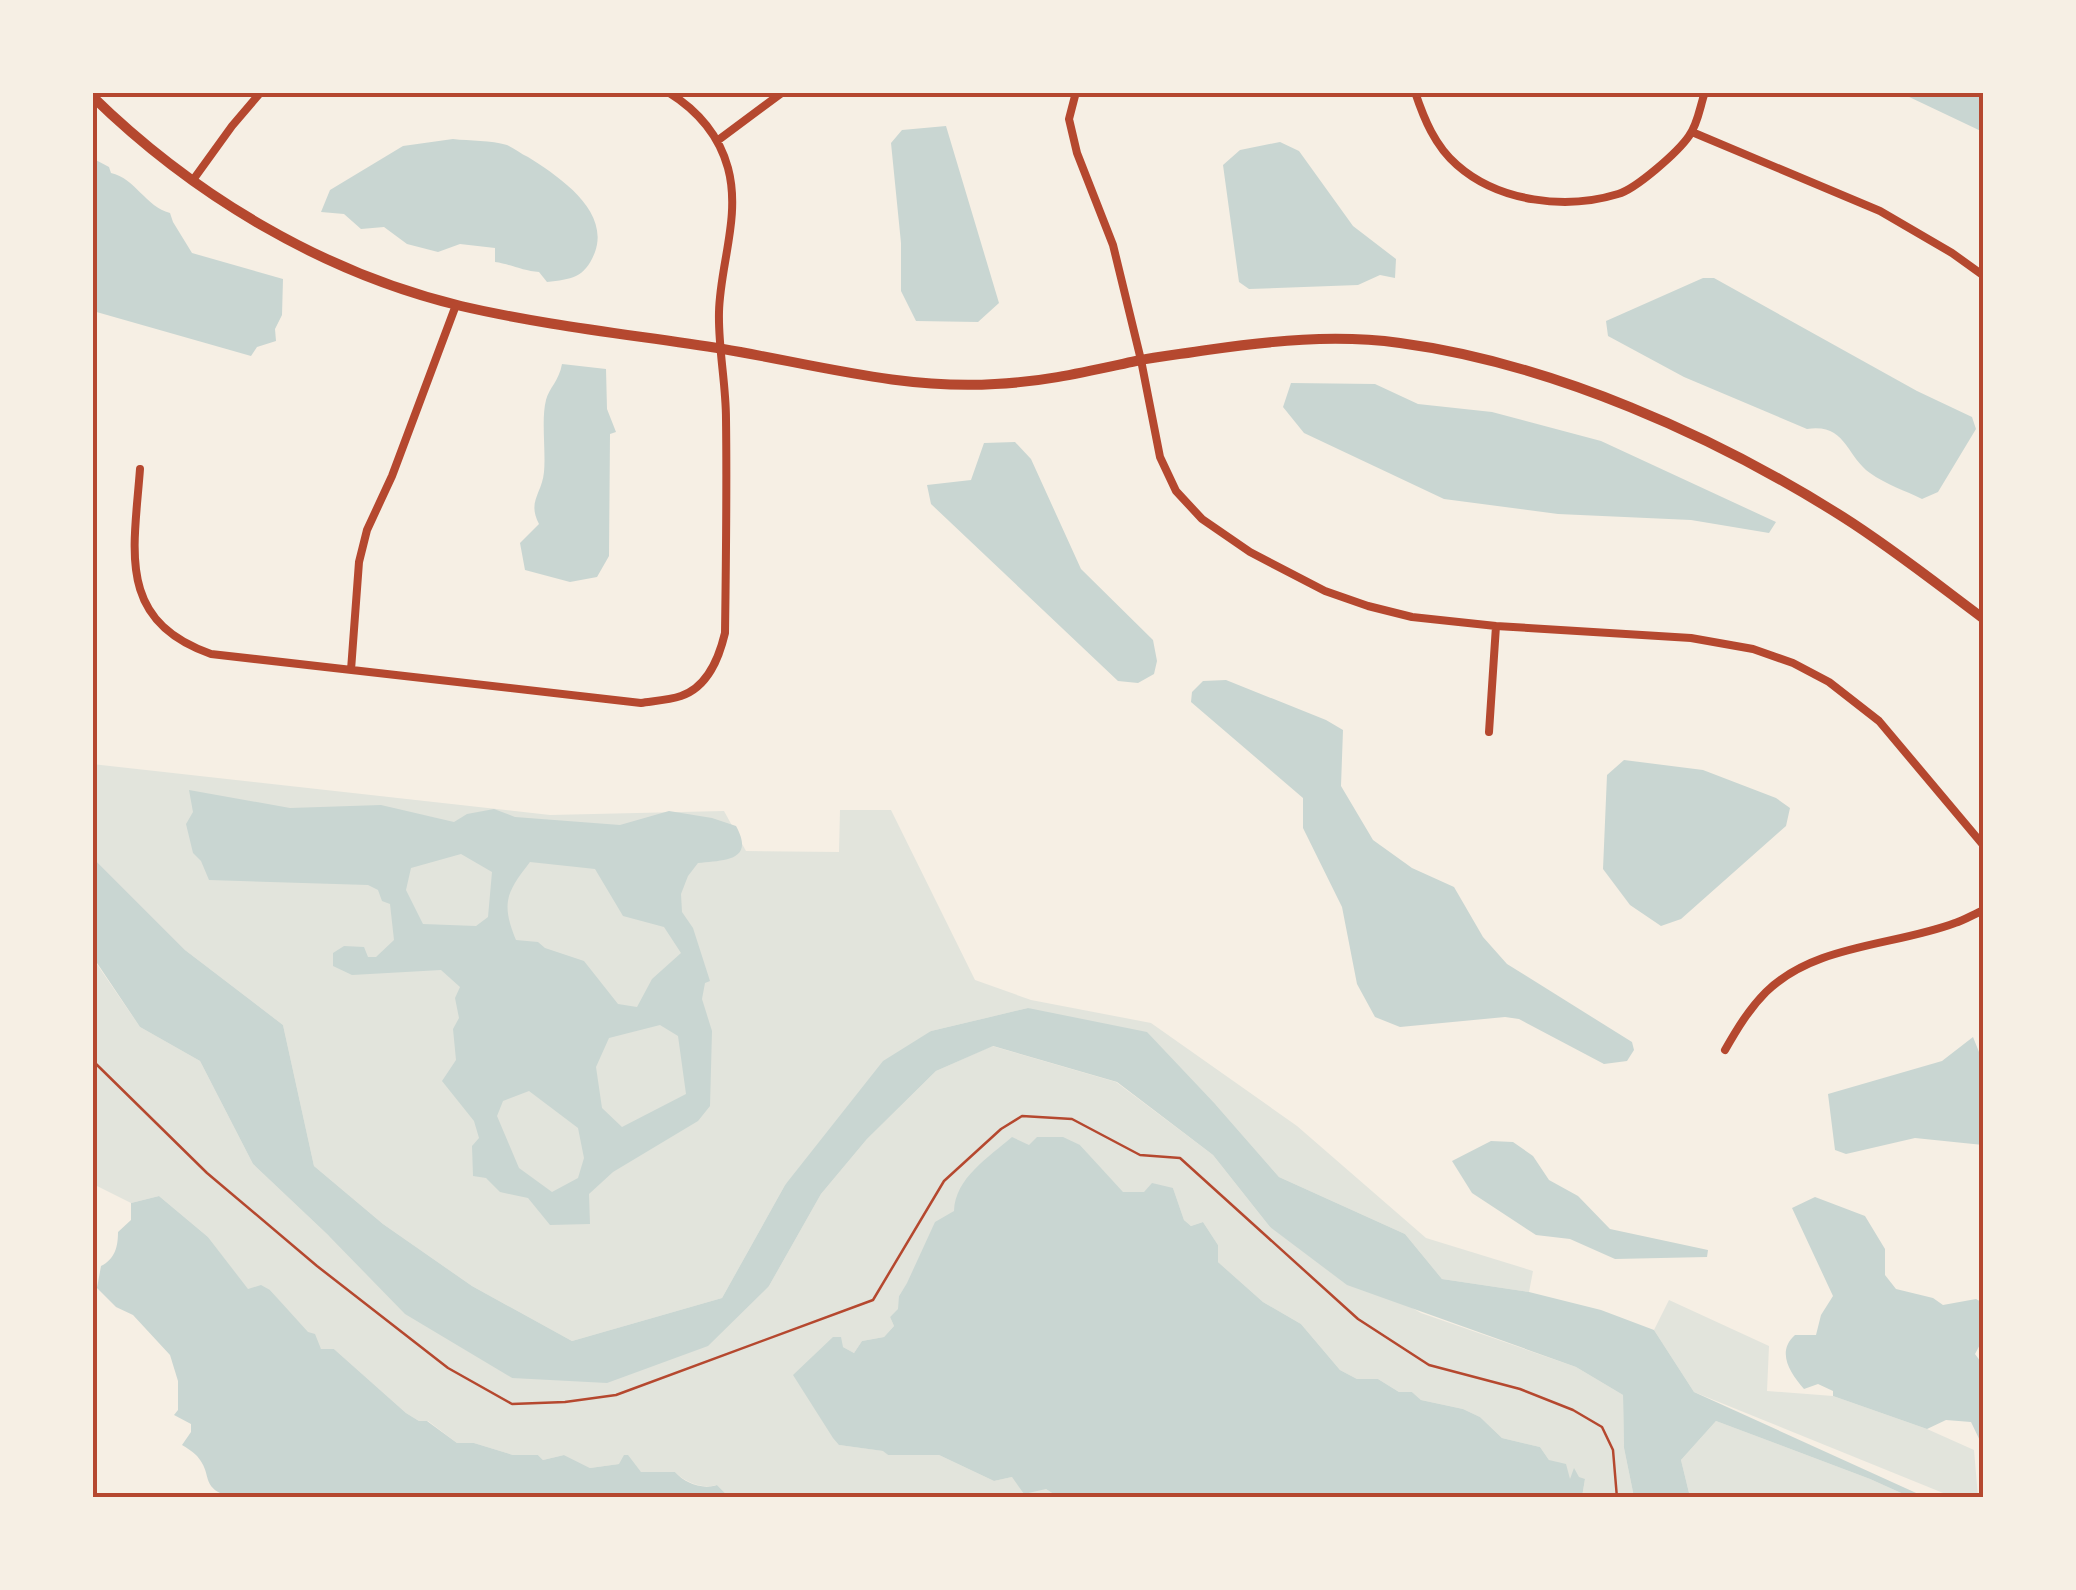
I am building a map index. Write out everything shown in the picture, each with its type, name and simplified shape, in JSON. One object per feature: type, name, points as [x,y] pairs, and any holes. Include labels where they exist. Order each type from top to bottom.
[{"type":"street","points":[[193,180],[261,92]]},
{"type":"street","points":[[140,469],[134,573],[144,603],[164,629],[188,646],[211,654],[642,703],[684,696],[704,680],[714,665],[725,633],[726,418],[719,305],[732,189],[717,141],[689,107],[668,92]]},
{"type":"street","points":[[717,141],[783,92]]},
{"type":"street","points":[[1076,92],[1069,120],[1077,153],[1113,245],[1160,457],[1176,491],[1202,518],[1284,571],[1368,606],[1434,621],[1691,638],[1732,644],[1793,663],[1847,694],[1879,720],[1984,846]]},
{"type":"street","points":[[1415,92],[1434,138],[1456,164],[1477,179],[1509,193],[1547,202],[1622,194],[1675,154],[1692,132],[1705,92]]},
{"type":"street","points":[[92,96],[139,139],[193,180],[241,212],[331,260],[456,304],[528,320],[912,382],[950,384],[1062,378],[1141,360],[1290,340],[1373,340],[1500,364],[1680,428],[1793,486],[1900,556],[1984,619]]},
{"type":"street","points":[[1692,132],[1880,211],[1984,276]]},
{"type":"street","points":[[350,670],[359,562],[367,530],[392,476],[456,304]]},
{"type":"street","points":[[1490,732],[1496,626]]},
{"type":"street","points":[[1724,1050],[1747,1013],[1768,990],[1798,968],[1954,924],[1984,910]]},
{"type":"path","points":[[92,1060],[207,1173],[317,1266],[448,1368],[512,1404],[616,1395],[873,1300],[944,1181],[1001,1129],[1022,1116],[1072,1119],[1140,1155],[1180,1158],[1358,1319],[1429,1365],[1520,1389],[1573,1410],[1602,1428],[1612,1450],[1616,1498]]},
{"type":"shaded area","points":[[1900,93],[1983,93],[1983,132],[1905,95]]},
{"type":"shaded area","points":[[946,126],[999,303],[978,322],[916,321],[901,291],[901,243],[891,143],[902,130]]},
{"type":"shaded area","points":[[453,139],[507,145],[553,174],[578,196],[595,222],[598,237],[591,261],[582,272],[547,282],[539,272],[495,262],[495,248],[460,244],[438,252],[407,244],[384,227],[361,229],[344,214],[321,212],[330,190],[403,146]]},
{"type":"shaded area","points":[[1280,142],[1299,151],[1353,226],[1396,259],[1395,278],[1380,275],[1358,285],[1249,289],[1239,282],[1223,165],[1240,150]]},
{"type":"shaded area","points":[[92,158],[170,213],[192,253],[283,279],[282,315],[275,329],[276,341],[257,347],[251,356],[93,311]]},
{"type":"shaded area","points":[[1703,278],[1714,278],[1917,391],[1972,417],[1976,429],[1938,492],[1922,499],[1889,484],[1862,466],[1830,431],[1807,429],[1684,377],[1608,336],[1606,321]]},
{"type":"shaded area","points":[[562,364],[606,369],[607,409],[616,432],[610,434],[609,556],[597,577],[570,582],[525,570],[520,543],[539,524],[534,509],[544,472],[545,408]]},
{"type":"shaded area","points":[[1291,383],[1375,384],[1418,404],[1492,412],[1601,441],[1776,522],[1769,533],[1691,520],[1558,514],[1444,499],[1304,433],[1283,407]]},
{"type":"shaded area","points":[[1015,442],[1031,459],[1081,569],[1153,640],[1157,661],[1154,674],[1138,683],[1118,681],[931,504],[927,485],[971,480],[984,443]]},
{"type":"shaded area","points":[[1226,680],[1343,730],[1341,786],[1373,840],[1412,868],[1454,887],[1483,937],[1507,964],[1632,1042],[1634,1050],[1627,1061],[1604,1064],[1519,1019],[1400,1027],[1375,1017],[1357,984],[1342,907],[1303,828],[1303,798],[1191,702],[1192,692],[1203,681]]},
{"type":"shaded area","points":[[1624,760],[1703,770],[1776,798],[1790,808],[1786,826],[1681,919],[1661,926],[1630,905],[1603,869],[1607,775]]},
{"type":"shaded area","points":[[92,764],[550,815],[724,811],[746,851],[839,852],[840,810],[891,810],[975,980],[1031,1000],[1151,1023],[1297,1126],[1426,1238],[1533,1271],[1529,1292],[1442,1279],[1405,1234],[1279,1177],[1216,1105],[1028,1008],[931,1031],[785,1185],[722,1298],[572,1341],[472,1286],[383,1224],[314,1166],[283,1025],[185,950],[93,858]]},
{"type":"shaded area","points":[[189,790],[290,808],[381,805],[454,822],[467,814],[494,809],[515,817],[620,825],[669,811],[736,826],[742,847],[739,853],[698,863],[681,894],[682,912],[693,928],[710,981],[705,983],[702,999],[712,1031],[710,1106],[698,1121],[613,1172],[589,1194],[590,1224],[550,1225],[528,1198],[500,1192],[486,1178],[473,1176],[472,1146],[479,1138],[474,1121],[442,1081],[456,1060],[453,1029],[459,1018],[455,998],[460,987],[441,970],[352,975],[333,966],[333,953],[344,946],[364,947],[368,957],[376,957],[394,940],[390,904],[382,901],[378,890],[368,885],[209,880],[193,853],[186,824],[193,812]],"holes":[[[461,854],[492,872],[488,917],[476,926],[423,924],[406,890],[411,868]],[[530,862],[595,869],[623,916],[664,927],[681,953],[652,979],[637,1007],[618,1004],[584,961],[538,942],[516,940],[508,917],[508,899]],[[660,1025],[678,1036],[686,1094],[622,1127],[602,1108],[596,1067],[609,1038]],[[529,1091],[578,1128],[584,1158],[578,1178],[552,1192],[519,1168],[497,1116],[503,1101]]]},
{"type":"shaded area","points":[[93,858],[185,950],[283,1025],[314,1166],[383,1224],[472,1286],[572,1341],[722,1298],[785,1185],[883,1061],[931,1031],[1028,1008],[1147,1032],[1279,1177],[1405,1234],[1442,1279],[1529,1292],[1601,1310],[1654,1330],[1694,1392],[1925,1497],[1910,1497],[1716,1421],[1681,1460],[1690,1497],[1634,1497],[1624,1448],[1623,1395],[1576,1367],[1347,1285],[1270,1227],[1213,1155],[1117,1082],[993,1046],[936,1071],[867,1139],[821,1194],[769,1286],[708,1346],[607,1383],[512,1378],[405,1314],[253,1164],[200,1061],[140,1027],[93,957]]},
{"type":"shaded area","points":[[92,957],[140,1027],[200,1061],[253,1164],[328,1235],[512,1378],[769,1286],[821,1194],[867,1139],[936,1071],[992,1046],[1116,1082],[1213,1155],[1270,1227],[1421,1313],[1576,1367],[1623,1395],[1624,1448],[1634,1497],[1582,1497],[1585,1479],[1570,1481],[1540,1447],[1502,1438],[1480,1417],[1463,1409],[1421,1400],[1412,1392],[1399,1392],[1378,1379],[1357,1379],[1340,1370],[1301,1324],[1263,1302],[1218,1262],[1218,1245],[1203,1222],[1191,1226],[1184,1220],[1173,1188],[1122,1192],[1080,1145],[1029,1145],[954,1211],[899,1296],[899,1309],[890,1317],[894,1326],[884,1337],[862,1341],[854,1353],[843,1347],[839,1445],[884,1451],[888,1455],[939,1455],[994,1481],[1012,1477],[1058,1497],[752,1497],[726,1494],[717,1485],[694,1484],[675,1472],[641,1472],[619,1464],[590,1468],[564,1455],[543,1460],[538,1455],[513,1455],[474,1443],[457,1443],[428,1421],[419,1421],[406,1413],[334,1349],[321,1349],[270,1290],[248,1290],[208,1237],[159,1196],[131,1203],[93,1184]]},
{"type":"shaded area","points":[[1973,1037],[1983,1062],[1983,1145],[1915,1138],[1846,1154],[1835,1150],[1828,1094],[1942,1061]]},
{"type":"shaded area","points":[[1012,1137],[1029,1145],[1037,1137],[1063,1137],[1080,1145],[1123,1192],[1144,1192],[1152,1183],[1173,1188],[1184,1220],[1191,1226],[1203,1222],[1218,1245],[1218,1262],[1263,1302],[1301,1324],[1340,1370],[1357,1379],[1378,1379],[1399,1392],[1412,1392],[1421,1400],[1463,1409],[1480,1417],[1502,1438],[1540,1447],[1549,1460],[1566,1464],[1570,1479],[1574,1468],[1585,1479],[1582,1497],[1058,1497],[1046,1489],[1024,1494],[1012,1477],[994,1481],[939,1455],[888,1455],[839,1445],[793,1375],[833,1337],[841,1337],[843,1347],[854,1353],[862,1341],[884,1337],[894,1326],[890,1317],[898,1309],[899,1296],[935,1222],[954,1211],[967,1178]]},
{"type":"shaded area","points":[[1491,1141],[1513,1142],[1533,1156],[1549,1180],[1578,1196],[1610,1229],[1708,1250],[1707,1257],[1615,1259],[1570,1239],[1536,1235],[1472,1193],[1452,1161]]},
{"type":"shaded area","points":[[159,1196],[208,1237],[248,1289],[261,1285],[270,1290],[308,1332],[315,1334],[321,1349],[334,1349],[406,1413],[427,1421],[457,1443],[474,1443],[513,1455],[538,1455],[543,1460],[564,1455],[590,1468],[619,1464],[628,1455],[641,1472],[675,1472],[694,1484],[717,1485],[726,1494],[752,1497],[234,1498],[215,1490],[202,1462],[182,1445],[191,1432],[191,1424],[174,1415],[178,1410],[178,1381],[170,1355],[133,1315],[116,1307],[97,1288],[101,1266],[115,1252],[118,1232],[131,1220],[131,1203]]},
{"type":"shaded area","points":[[1815,1197],[1865,1216],[1885,1249],[1885,1275],[1896,1289],[1933,1298],[1943,1305],[1976,1299],[1983,1303],[1983,1339],[1975,1354],[1983,1365],[1983,1447],[1971,1422],[1946,1420],[1927,1429],[1833,1396],[1833,1391],[1818,1384],[1804,1389],[1794,1376],[1786,1348],[1795,1335],[1816,1335],[1821,1315],[1833,1296],[1792,1208]]},
{"type":"shaded area","points":[[1669,1300],[1769,1346],[1767,1391],[1833,1396],[1974,1450],[1978,1497],[1953,1497],[1694,1392],[1654,1330]]},
{"type":"shaded area","points":[[1716,1421],[1910,1497],[1690,1497],[1681,1460]]}]
